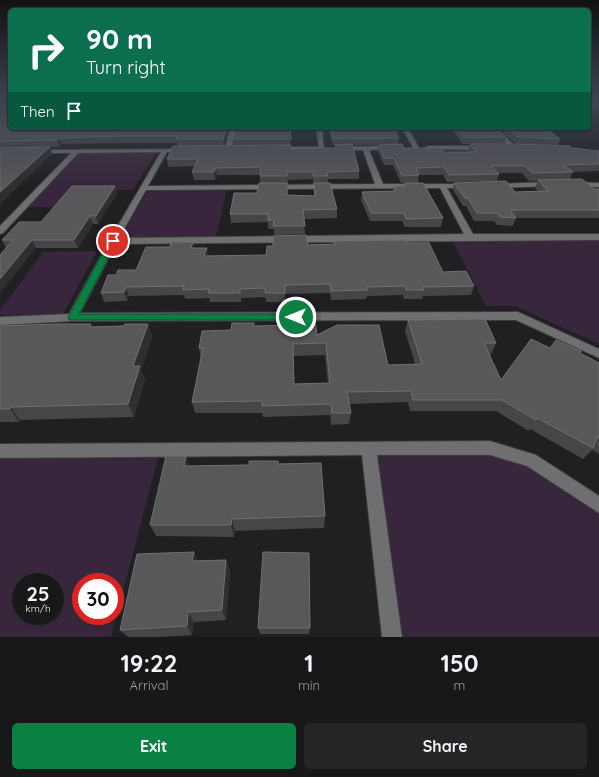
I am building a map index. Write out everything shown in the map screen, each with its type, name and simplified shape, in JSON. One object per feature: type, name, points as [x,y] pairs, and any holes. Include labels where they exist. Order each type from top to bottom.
[{"type":"street","points":[[228,150],[233,130]]},
{"type":"street","points":[[318,130],[322,149]]},
{"type":"street","points":[[406,130],[416,148]]},
{"type":"street","points":[[495,130],[513,147]]},
{"type":"street","points":[[505,147],[520,147]]},
{"type":"street","points":[[365,148],[380,187]]},
{"type":"street","points":[[267,149],[402,148]]},
{"type":"street","points":[[409,148],[490,148]]},
{"type":"street","points":[[73,318],[113,241],[145,188],[165,150]]},
{"type":"street","points":[[30,151],[196,150]]},
{"type":"street","points":[[220,150],[235,150]]},
{"type":"street","points":[[0,231],[76,151]]},
{"type":"street","points":[[490,186],[565,184],[599,185]]},
{"type":"street","points":[[145,188],[475,186]]},
{"type":"street","points":[[443,187],[470,237]]},
{"type":"street","points":[[113,241],[599,237]]},
{"type":"street","points":[[0,321],[73,318],[518,316],[599,354]]},
{"type":"street","points":[[0,451],[490,448],[531,460],[599,505]]},
{"type":"street","points":[[369,449],[392,637]]},
{"type":"shaded area","points":[[78,153],[156,153],[133,190],[91,190],[78,207],[26,207]]},
{"type":"shaded area","points":[[227,189],[216,237],[119,239],[148,190]]},
{"type":"shaded area","points":[[452,240],[599,240],[599,344],[515,306],[486,306]]},
{"type":"shaded area","points":[[97,251],[63,314],[0,315],[0,310],[43,252]]},
{"type":"shaded area","points":[[491,452],[529,463],[599,509],[599,637],[399,637],[373,453]]},
{"type":"shaded area","points":[[0,458],[158,458],[124,587],[124,573],[72,573],[72,625],[114,625],[111,637],[0,637]]},
{"type":"building","points":[[0,128],[8,128],[8,130],[226,130],[223,139],[176,139],[178,136],[120,136],[59,138],[57,140],[0,141]]},
{"type":"building","points":[[235,130],[290,130],[291,139],[233,139]]},
{"type":"building","points":[[331,130],[395,130],[399,138],[333,139]]},
{"type":"building","points":[[458,130],[499,130],[506,137],[464,138]]},
{"type":"building","points":[[509,130],[549,130],[560,139],[518,137]]},
{"type":"building","points":[[352,144],[359,171],[327,172],[328,176],[313,176],[313,172],[287,172],[287,176],[260,176],[261,167],[216,168],[214,172],[192,172],[198,159],[167,159],[173,146],[291,145],[291,149],[336,148],[335,145]]},
{"type":"building","points":[[402,144],[404,148],[441,148],[444,152],[476,152],[470,144],[570,146],[572,148],[599,151],[599,164],[563,165],[573,172],[532,173],[525,166],[491,166],[499,174],[449,175],[444,167],[416,168],[419,175],[402,176],[394,158],[384,158],[379,145]]},
{"type":"building","points":[[50,147],[0,192],[0,148]]},
{"type":"building","points":[[582,179],[594,189],[599,189],[599,210],[510,210],[516,218],[500,217],[497,213],[477,213],[468,198],[465,198],[454,183],[506,181],[515,192],[548,191],[538,180]]},
{"type":"building","points":[[259,183],[287,183],[287,195],[315,196],[314,183],[330,183],[337,209],[303,210],[305,226],[273,226],[274,220],[268,220],[268,214],[230,214],[234,193],[257,193]]},
{"type":"building","points":[[405,183],[423,183],[443,218],[406,219],[404,213],[371,213],[362,192],[396,191],[394,186],[406,186]]},
{"type":"building","points":[[72,186],[115,186],[96,216],[90,216],[74,240],[32,240],[0,279],[0,255],[13,240],[2,240],[19,222],[41,222]]},
{"type":"building","points":[[306,235],[308,245],[335,244],[334,241],[405,240],[406,243],[429,243],[443,272],[466,271],[474,286],[423,287],[424,290],[406,290],[405,286],[367,287],[368,290],[331,291],[330,284],[285,285],[285,293],[265,293],[265,288],[240,289],[240,293],[208,293],[209,289],[183,290],[184,286],[126,287],[124,292],[101,293],[108,275],[116,275],[118,270],[136,270],[146,247],[170,247],[171,242],[193,242],[191,248],[207,248],[204,256],[266,255],[267,246],[273,246],[273,236]]},
{"type":"building","points":[[293,318],[315,318],[317,335],[337,325],[379,325],[388,365],[422,364],[408,320],[485,319],[496,343],[484,343],[501,380],[531,339],[550,348],[556,340],[581,351],[580,353],[599,363],[599,438],[597,437],[593,448],[537,418],[536,420],[502,400],[413,400],[411,391],[347,392],[351,413],[332,413],[331,404],[262,406],[262,401],[192,402],[203,348],[199,348],[202,331],[231,330],[232,323],[254,323],[254,326],[294,325]],"holes":[[[326,343],[330,383],[294,384],[293,344]]]},
{"type":"building","points":[[91,324],[89,327],[148,324],[133,366],[140,366],[128,404],[11,407],[10,409],[0,409],[0,326]]},
{"type":"building","points":[[166,456],[186,456],[184,466],[249,465],[249,461],[278,461],[278,464],[321,463],[325,516],[232,519],[231,525],[150,525]]},
{"type":"building","points":[[194,552],[192,561],[226,560],[222,610],[188,612],[187,626],[120,630],[121,625],[124,625],[124,612],[137,554]]},
{"type":"building","points":[[263,552],[309,553],[310,628],[258,628]]},
{"type":"route","points":[[113,241],[73,318],[296,317]]}]
